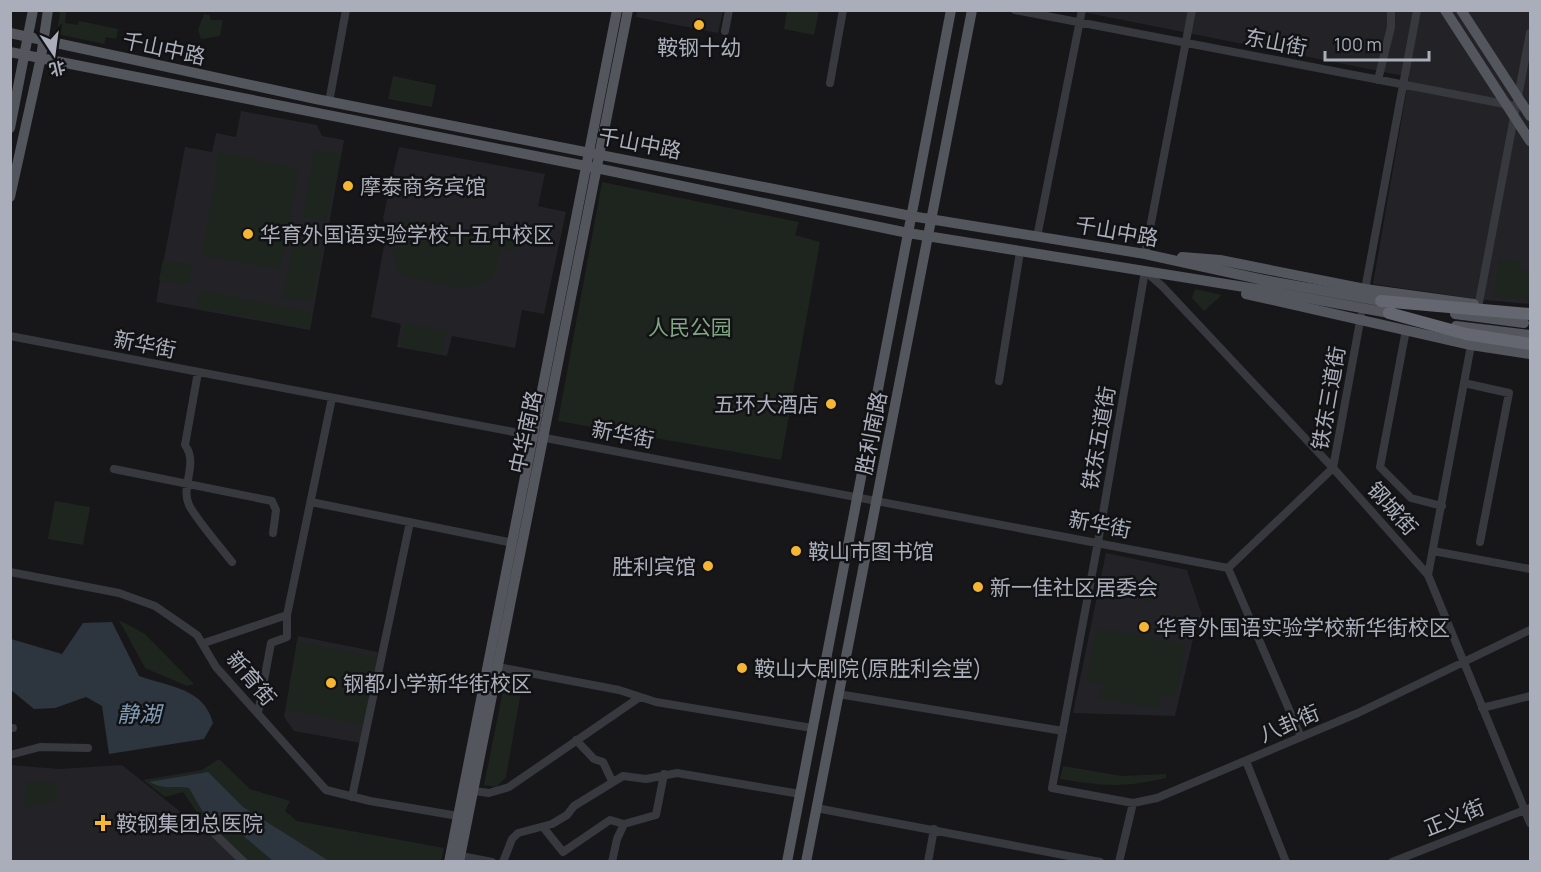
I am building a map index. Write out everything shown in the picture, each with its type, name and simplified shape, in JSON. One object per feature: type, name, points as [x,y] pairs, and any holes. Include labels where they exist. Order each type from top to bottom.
[{"type":"highway","points":[[1381,301],[1530,314]]},
{"type":"highway","points":[[1389,314],[1466,334],[1530,344]]},
{"type":"main road","points":[[10,128],[33,10]]},
{"type":"main road","points":[[10,197],[41,57],[48,10]]},
{"type":"main road","points":[[449,861],[513,543],[539,436],[590,167],[587,152],[617,10]]},
{"type":"main road","points":[[590,167],[599,154],[628,10]]},
{"type":"main road","name":"胜利南路","points":[[787,861],[951,10]]},
{"type":"main road","name":"胜利南路","points":[[806,861],[878,502],[930,219],[972,10]]},
{"type":"main road","points":[[1445,10],[1520,108]]},
{"type":"main road","points":[[1461,10],[1520,108],[1530,141]]},
{"type":"main road","name":"千山中路","points":[[10,33],[329,102],[911,216],[1145,254],[1263,285]]},
{"type":"main road","name":"千山中路","points":[[10,52],[590,167],[927,237],[1145,271],[1263,285]]},
{"type":"main road","points":[[1145,254],[1220,261],[1365,289],[1479,304],[1530,308]]},
{"type":"main road","points":[[1145,271],[1472,345],[1530,354]]},
{"type":"main road","points":[[1263,285],[1530,323]]},
{"type":"main road","points":[[1263,285],[1389,314],[1468,328],[1530,335]]},
{"type":"main road","name":"中华南路","points":[[460,858],[498,667],[539,436]]},
{"type":"street","points":[[329,102],[346,10]]},
{"type":"street","points":[[725,31],[729,10]]},
{"type":"street","points":[[830,83],[843,10]]},
{"type":"street","name":"东山街","points":[[1015,10],[1520,108]]},
{"type":"street","points":[[1037,237],[1082,10]]},
{"type":"street","points":[[1145,254],[1192,10]]},
{"type":"street","points":[[1378,80],[1391,27],[1391,10]]},
{"type":"street","name":"铁东三道街","points":[[1228,568],[1333,468],[1417,10]]},
{"type":"street","points":[[1428,575],[1479,304],[1520,108],[1530,33]]},
{"type":"street","points":[[999,381],[1020,252]]},
{"type":"street","name":"钢城街","points":[[1145,271],[1163,287],[1333,468],[1428,575],[1482,708],[1527,808],[1530,823]]},
{"type":"street","name":"铁东五道街","points":[[1052,788],[1145,271]]},
{"type":"street","points":[[1407,330],[1380,467],[1411,498],[1442,506]]},
{"type":"street","name":"新华街","points":[[10,336],[1228,568]]},
{"type":"street","points":[[198,372],[185,445],[189,451],[191,465],[186,493],[189,505],[232,562]]},
{"type":"street","points":[[1464,383],[1509,393],[1480,542]]},
{"type":"street","points":[[258,713],[271,644],[287,636],[287,615],[332,398]]},
{"type":"street","points":[[114,469],[272,501],[276,510],[273,533]]},
{"type":"street","points":[[311,502],[513,543]]},
{"type":"street","points":[[352,797],[410,522]]},
{"type":"street","points":[[1433,551],[1530,569]]},
{"type":"street","points":[[1228,568],[1300,737]]},
{"type":"street","name":"新育街","points":[[10,572],[120,593],[155,606],[197,635],[216,667],[326,790],[352,797],[458,816]]},
{"type":"street","points":[[204,644],[287,615]]},
{"type":"street","name":"八卦街","points":[[1052,788],[1133,803],[1157,798],[1465,664],[1530,630]]},
{"type":"street","points":[[498,667],[619,690],[640,697],[812,728]]},
{"type":"street","points":[[838,694],[1063,731]]},
{"type":"street","points":[[1482,708],[1530,696]]},
{"type":"street","points":[[474,791],[500,792],[640,697]]},
{"type":"street","points":[[576,740],[594,759],[603,762],[612,781]]},
{"type":"street","points":[[10,755],[40,747],[88,748]]},
{"type":"street","points":[[1246,761],[1286,861]]},
{"type":"street","points":[[503,861],[512,839],[518,833],[543,827],[567,815],[574,806],[622,776],[646,779],[677,773],[800,794]]},
{"type":"street","points":[[543,827],[563,852],[610,820],[624,824],[656,815],[664,774]]},
{"type":"street","points":[[1119,861],[1133,803]]},
{"type":"street","points":[[816,808],[1100,861]]},
{"type":"street","name":"正义街","points":[[1392,861],[1527,808]]},
{"type":"street","points":[[197,817],[244,861]]},
{"type":"street","points":[[612,861],[616,839],[624,824]]},
{"type":"street","points":[[928,861],[934,829]]},
{"type":"street","points":[[460,858],[492,861]]},
{"type":"shaded area","name":"鞍钢十幼","points":[[637,10],[723,11],[718,33],[636,17]]},
{"type":"shaded area","points":[[1078,11],[1530,11],[1530,304],[1476,299],[1373,284],[1409,77]]},
{"type":"shaded area","name":"华育外国语实验学校十五中校区","points":[[241,111],[317,125],[322,136],[344,140],[310,330],[156,302],[185,147],[212,152],[216,133],[236,137]]},
{"type":"shaded area","points":[[399,147],[545,174],[538,206],[566,212],[544,314],[522,310],[515,348],[452,336],[447,356],[397,347],[401,324],[371,317],[387,229],[383,218]]},
{"type":"shaded area","name":"华育外国语实验学校新华街校区","points":[[1106,553],[1187,570],[1202,615],[1193,639],[1175,716],[1073,713]]},
{"type":"shaded area","name":"钢都小学新华街校区","points":[[298,636],[378,652],[361,743],[294,731],[284,717]]},
{"type":"shaded area","name":"鞍钢集团总医院","points":[[10,765],[59,769],[122,765],[242,861],[11,861]]},
{"type":"green space","points":[[60,11],[66,11],[65,23],[78,25],[79,21],[118,29],[116,39],[106,37],[104,44],[57,34]]},
{"type":"green space","points":[[787,11],[819,11],[814,35],[784,29]]},
{"type":"green space","points":[[204,14],[209,15],[211,20],[223,20],[220,36],[201,39],[198,30]]},
{"type":"green space","points":[[393,76],[436,85],[432,107],[388,99]]},
{"type":"green space","points":[[315,149],[341,156],[326,221],[303,216]]},
{"type":"green space","points":[[219,152],[299,169],[280,269],[202,255]]},
{"type":"green space","name":"人民公园","points":[[602,182],[799,222],[795,235],[820,242],[781,460],[558,421]]},
{"type":"green space","points":[[401,218],[513,237],[517,242],[515,251],[500,248],[495,272],[485,282],[476,286],[452,287],[406,277],[396,265],[394,250]]},
{"type":"green space","points":[[293,242],[322,249],[312,302],[283,298]]},
{"type":"green space","points":[[1500,258],[1521,263],[1520,270],[1530,273],[1530,300],[1493,297]]},
{"type":"green space","points":[[163,260],[192,265],[188,285],[159,280]]},
{"type":"green space","points":[[1195,289],[1222,295],[1204,311],[1192,298]]},
{"type":"green space","points":[[200,290],[310,312],[308,328],[196,307]]},
{"type":"green space","points":[[405,323],[446,331],[442,355],[400,347]]},
{"type":"green space","points":[[55,501],[90,507],[83,545],[48,539]]},
{"type":"green space","points":[[1145,574],[1156,576],[1152,602],[1141,600]]},
{"type":"green space","points":[[119,620],[145,634],[194,684],[187,686],[145,668]]},
{"type":"green space","points":[[1097,627],[1187,645],[1176,697],[1161,694],[1158,708],[1100,699],[1102,683],[1086,680]]},
{"type":"green space","name":"钢都小学新华街校区","points":[[297,641],[377,657],[364,725],[286,709]]},
{"type":"green space","points":[[506,676],[523,680],[506,777],[496,787],[484,785]]},
{"type":"green space","points":[[219,759],[250,789],[290,801],[285,811],[297,821],[444,848],[441,861],[248,861],[196,811],[183,792],[165,797],[143,780],[202,770]]},
{"type":"green space","points":[[1063,766],[1122,776],[1166,774],[1166,778],[1125,785],[1089,783],[1060,779]]},
{"type":"green space","points":[[27,781],[57,783],[57,800],[25,808]]},
{"type":"water","name":"静湖","points":[[112,622],[139,676],[184,690],[202,702],[209,711],[213,723],[204,739],[109,754],[102,706],[86,697],[55,708],[34,709],[11,690],[11,639],[62,654],[83,623]]},
{"type":"water","name":"静湖","points":[[208,772],[243,807],[329,861],[273,861],[240,833],[213,829],[189,788],[165,787],[149,782]]},
{"type":"place","name":"鞍钢十幼","points":[[699,25]]},
{"type":"place","name":"摩泰商务宾馆","points":[[348,186]]},
{"type":"place","name":"华育外国语实验学校十五中校区","points":[[248,234]]},
{"type":"place","name":"五环大酒店","points":[[831,404]]},
{"type":"place","name":"鞍山市图书馆","points":[[796,551]]},
{"type":"place","name":"胜利宾馆","points":[[708,566]]},
{"type":"place","name":"新一佳社区居委会","points":[[978,587]]},
{"type":"place","name":"华育外国语实验学校新华街校区","points":[[1144,627]]},
{"type":"place","name":"鞍山大剧院(原胜利会堂)","points":[[742,668]]},
{"type":"place","name":"钢都小学新华街校区","points":[[331,683]]},
{"type":"place","name":"鞍钢集团总医院","points":[[103,823]]}]
